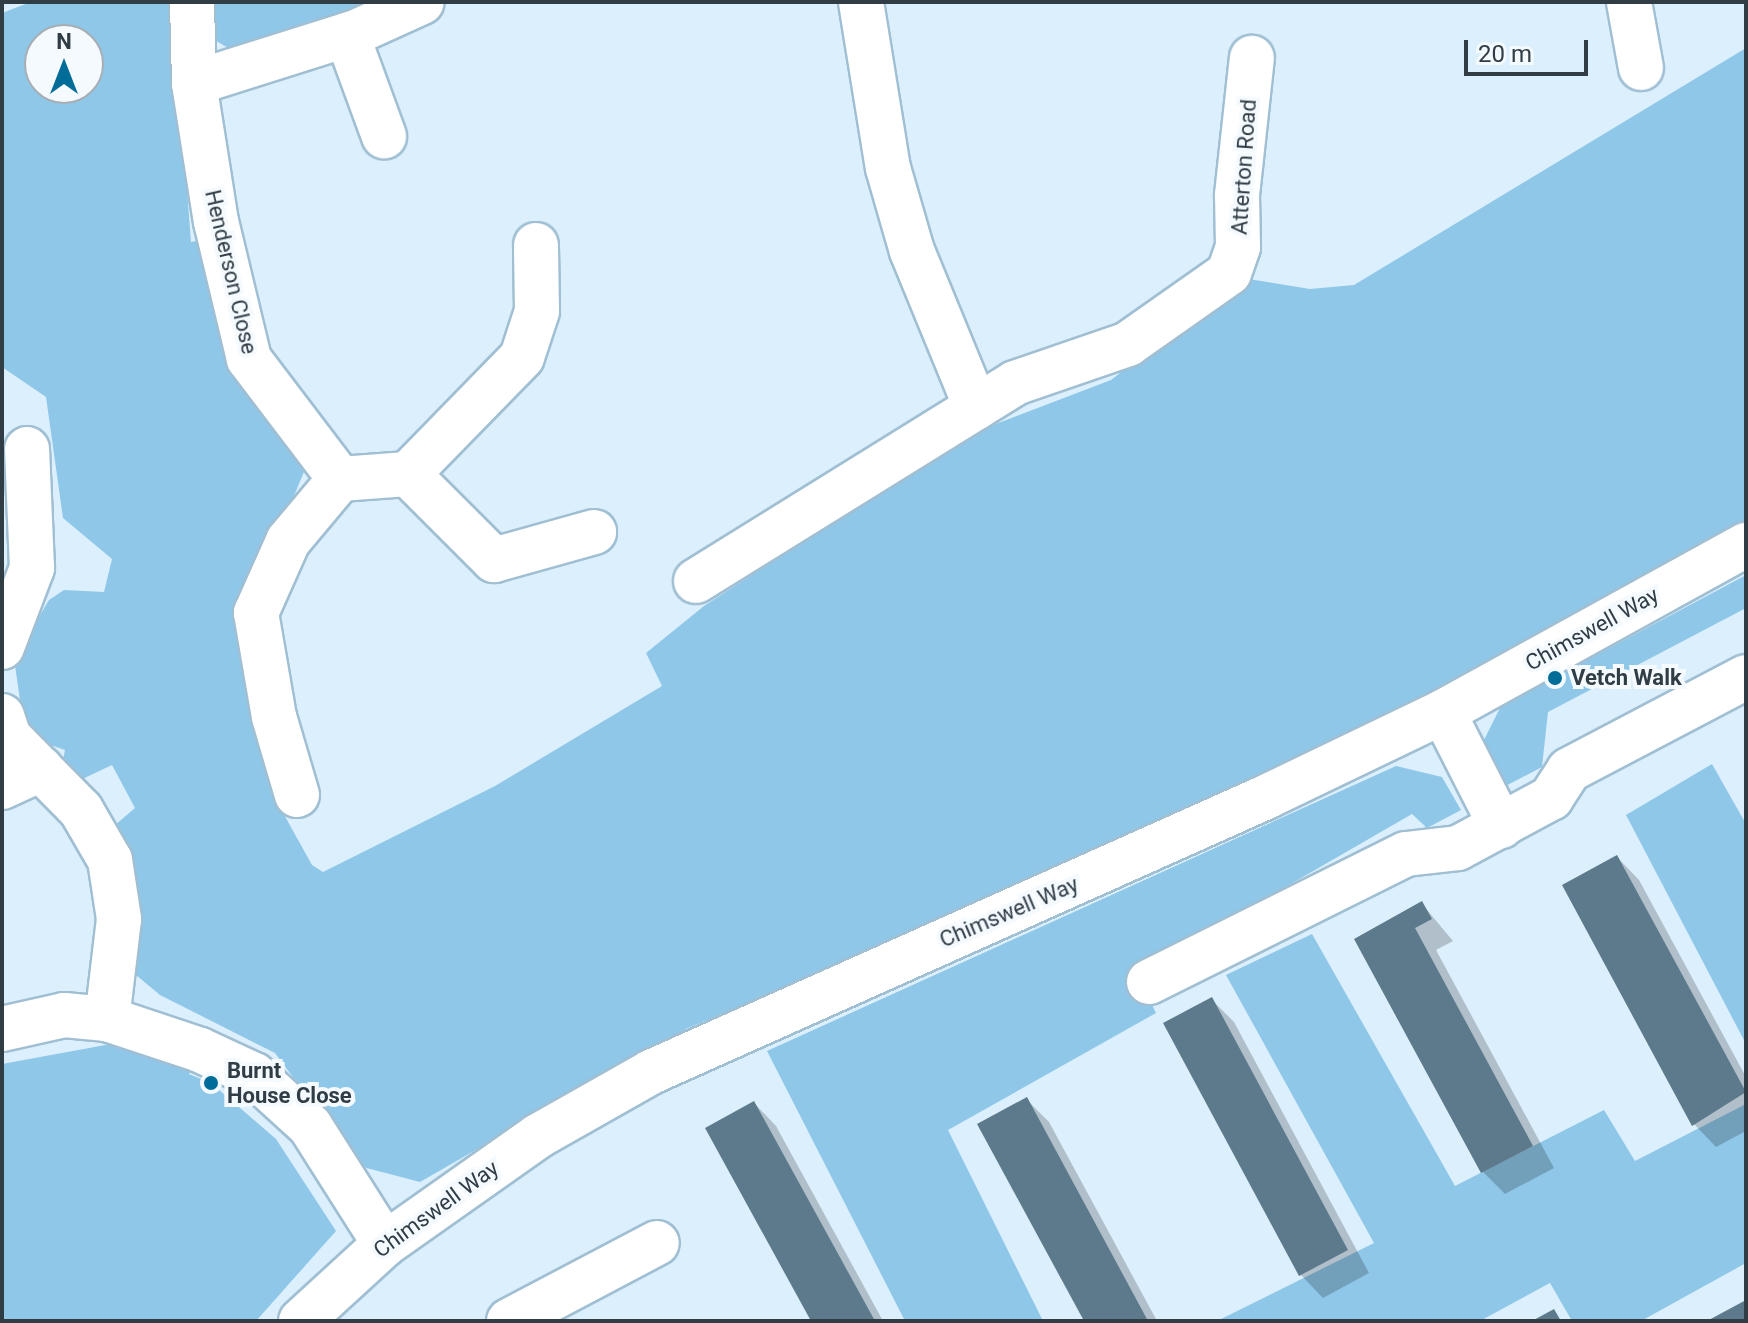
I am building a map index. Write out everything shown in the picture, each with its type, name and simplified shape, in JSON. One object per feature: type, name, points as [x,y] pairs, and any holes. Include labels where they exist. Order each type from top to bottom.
[{"type":"street","name":"Henderson Close","points":[[192,2],[194,83],[216,222],[249,359],[340,479]]},
{"type":"street","points":[[194,83],[347,35],[422,2]]},
{"type":"street","points":[[861,2],[888,168],[912,251],[976,407]]},
{"type":"street","points":[[1629,2],[1641,68]]},
{"type":"street","points":[[347,35],[384,136]]},
{"type":"street","name":"Atterton Road","points":[[696,581],[1015,383],[1128,344],[1229,273],[1238,247],[1237,195],[1252,58]]},
{"type":"street","points":[[297,795],[274,717],[256,613],[288,541],[340,479],[408,474],[522,357],[537,311],[536,245]]},
{"type":"street","points":[[2,647],[11,588],[32,568],[27,449]]},
{"type":"street","points":[[408,474],[494,560],[594,532]]},
{"type":"street","name":"Chimswell Way","points":[[301,1321],[385,1244],[538,1136],[651,1072],[1222,817],[1443,712],[1746,545]]},
{"type":"street","points":[[1149,982],[1406,854],[1458,848],[1551,798],[1569,770],[1746,677]]},
{"type":"street","points":[[1443,712],[1501,826]]},
{"type":"street","points":[[2,716],[9,737],[81,810],[110,860],[119,919],[107,1019]]},
{"type":"street","points":[[2,787],[41,769]]},
{"type":"street","points":[[2,1029],[64,1015],[107,1019],[200,1050],[254,1075],[310,1126],[385,1244]]},
{"type":"street","points":[[509,1321],[657,1243]]},
{"type":"shaded area","points":[[31,2],[192,2],[179,85],[191,242],[206,239],[306,467],[241,623],[282,811],[312,865],[323,872],[495,786],[662,686],[646,653],[704,606],[972,433],[1111,380],[1242,278],[1310,289],[1354,285],[1746,48],[1746,526],[1555,636],[1059,872],[688,1028],[420,1182],[359,1166],[275,1053],[160,995],[136,975],[134,925],[115,825],[135,808],[112,765],[76,782],[63,760],[65,750],[36,740],[23,722],[15,665],[49,600],[64,590],[104,592],[112,559],[63,518],[46,397],[2,367],[2,13]]},
{"type":"shaded area","points":[[199,2],[395,2],[230,49],[211,38]]},
{"type":"shaded area","points":[[1746,575],[1746,608],[1548,712],[1542,767],[1496,791],[1478,752],[1501,706]]},
{"type":"shaded area","points":[[1712,764],[1746,824],[1746,1044],[1626,815]]},
{"type":"shaded area","points":[[1396,766],[1442,777],[1461,810],[1427,828],[1412,814],[1137,973],[1156,1013],[948,1130],[1043,1321],[905,1321],[767,1051]]},
{"type":"shaded area","points":[[1312,934],[1455,1186],[1604,1110],[1635,1161],[1746,1104],[1746,1263],[1641,1321],[1572,1321],[1550,1283],[1480,1321],[1217,1321],[1374,1243],[1226,975]]},
{"type":"shaded area","points":[[111,1044],[192,1066],[189,1074],[211,1083],[276,1139],[336,1231],[256,1321],[2,1321],[2,1064]]},
{"type":"building","points":[[1617,855],[1746,1092],[1692,1126],[1562,885]]},
{"type":"building","points":[[1422,901],[1432,919],[1415,928],[1533,1146],[1481,1173],[1354,939]]},
{"type":"building","points":[[1212,997],[1348,1250],[1299,1276],[1163,1023]]},
{"type":"building","points":[[1027,1097],[1148,1321],[1084,1321],[977,1124]]},
{"type":"building","points":[[754,1101],[875,1321],[811,1321],[705,1128]]},
{"type":"building","points":[[1746,1300],[1746,1321],[1707,1321]]},
{"type":"building","points":[[1554,1309],[1561,1321],[1532,1321]]},
{"type":"place","name":"Vetch Walk","points":[[1555,678]]},
{"type":"place","name":"Burnt House Close","points":[[211,1083]]}]
